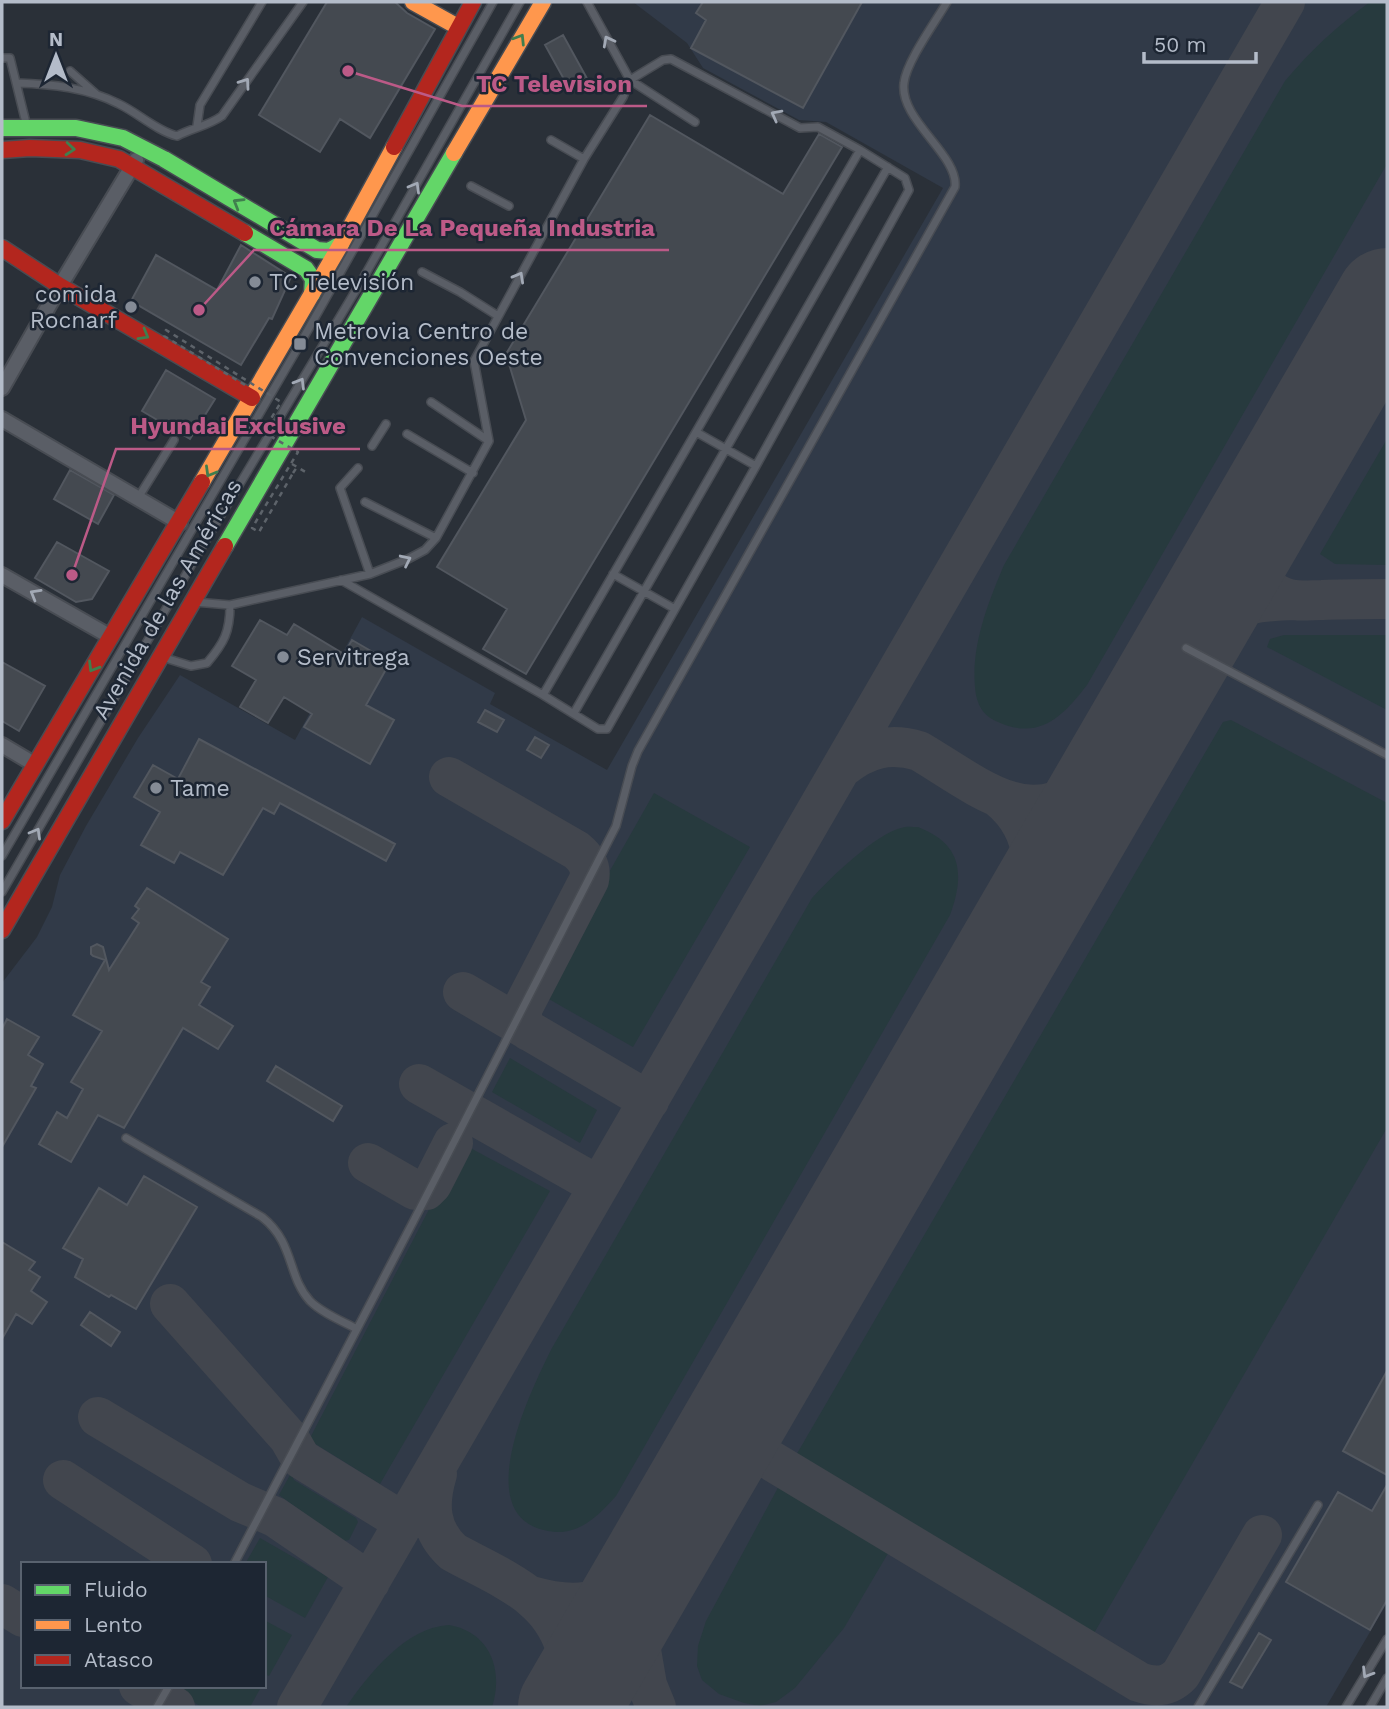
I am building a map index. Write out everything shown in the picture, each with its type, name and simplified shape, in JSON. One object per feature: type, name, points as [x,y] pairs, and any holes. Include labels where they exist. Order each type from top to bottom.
[{"type":"main road","points":[[413,2],[458,27]]},
{"type":"main road","name":"Avenida de las Américas","points":[[2,821],[180,523],[249,392],[341,244],[473,2]]},
{"type":"main road","name":"Avenida de las Américas","points":[[2,930],[497,76],[543,2]]},
{"type":"main road","points":[[2,128],[76,128],[123,138],[317,250],[329,251],[341,244]]},
{"type":"main road","points":[[2,150],[80,150],[119,159],[306,269],[313,279],[312,294]]},
{"type":"main road","points":[[2,248],[60,286],[249,392]]},
{"type":"street","points":[[2,388],[144,148]]},
{"type":"street","points":[[2,419],[180,523]]},
{"type":"street","points":[[2,575],[111,637]]},
{"type":"street","points":[[2,745],[34,764]]},
{"type":"lane","points":[[197,126],[200,105],[262,2]]},
{"type":"lane","points":[[17,83],[51,84],[97,94],[177,136],[197,126],[211,124],[222,116],[303,2]]},
{"type":"lane","name":"Avenida de las Américas","points":[[2,856],[300,344],[493,2]]},
{"type":"lane","name":"Avenida de las Américas","points":[[2,892],[196,557],[365,275],[520,2]]},
{"type":"lane","points":[[587,2],[630,80],[695,122]]},
{"type":"lane","points":[[235,1562],[616,826],[638,751],[955,187],[953,171],[908,105],[904,85],[910,66],[947,2]]},
{"type":"lane","points":[[458,27],[466,37],[465,53]]},
{"type":"lane","points":[[2,58],[10,58],[27,127]]},
{"type":"lane","points":[[191,601],[230,606],[341,580],[370,574],[425,550],[436,538],[489,441],[474,361],[584,159],[623,97],[630,80],[663,60],[674,60],[800,128],[818,127],[907,180],[909,190],[607,729],[600,730],[341,580]]},
{"type":"lane","points":[[70,71],[97,94]]},
{"type":"lane","points":[[551,140],[584,159]]},
{"type":"lane","points":[[543,695],[860,150]]},
{"type":"lane","points":[[574,713],[888,167]]},
{"type":"lane","points":[[471,186],[509,206]]},
{"type":"lane","points":[[422,272],[498,316]]},
{"type":"lane","points":[[430,402],[489,441]]},
{"type":"lane","points":[[372,446],[386,424]]},
{"type":"lane","points":[[696,432],[756,466]]},
{"type":"lane","points":[[407,434],[473,473]]},
{"type":"lane","points":[[138,499],[174,440]]},
{"type":"lane","points":[[358,467],[340,488],[370,574]]},
{"type":"lane","points":[[365,502],[436,538]]},
{"type":"lane","points":[[613,574],[675,609]]},
{"type":"lane","points":[[160,656],[191,666],[207,663],[225,639],[230,627],[230,606]]},
{"type":"lane","points":[[1186,648],[1387,755]]},
{"type":"lane","points":[[125,1138],[268,1222],[282,1237],[300,1285],[310,1300],[356,1329]]},
{"type":"lane","points":[[1198,1707],[1318,1505]]},
{"type":"lane","points":[[1346,1707],[1387,1639]]},
{"type":"lane","points":[[1370,1707],[1387,1678]]},
{"type":"lane","points":[[157,1707],[168,1688]]},
{"type":"path","points":[[249,392],[164,336],[166,330],[281,402],[263,432],[298,452],[251,528],[259,532],[297,467]]},
{"type":"shaded area","points":[[633,2],[1387,2],[1387,1603],[1326,1707],[2,1707],[2,983],[37,937],[52,907],[60,875],[86,826],[138,738],[180,675],[295,740],[362,617],[495,693],[490,704],[607,770],[943,188],[826,122],[799,120],[703,68],[687,43]]},
{"type":"green space","points":[[1370,2],[1387,2],[1387,164],[1087,685],[1069,707],[1038,727],[1013,727],[994,720],[984,712],[977,700],[975,662],[981,628],[1004,565],[1285,81],[1325,38]]},
{"type":"green space","points":[[1387,439],[1387,565],[1335,564],[1320,554]]},
{"type":"green space","points":[[1284,635],[1387,635],[1387,710],[1267,647],[1270,639]]},
{"type":"green space","points":[[1231,720],[1387,803],[1387,1128],[1093,1635],[795,1457],[1223,722]]},
{"type":"green space","points":[[654,793],[750,847],[633,1047],[540,994]]},
{"type":"green space","points":[[903,827],[918,827],[944,842],[956,862],[958,886],[950,915],[616,1496],[586,1523],[569,1531],[548,1531],[524,1521],[512,1502],[509,1478],[512,1450],[531,1392],[552,1348],[812,898],[841,869],[879,838]]},
{"type":"green space","points":[[510,1058],[597,1110],[580,1143],[492,1092]]},
{"type":"green space","points":[[463,1144],[550,1191],[380,1484],[309,1440]]},
{"type":"green space","points":[[291,1473],[294,1480],[356,1518],[358,1522],[349,1540],[343,1541],[279,1495]]},
{"type":"green space","points":[[780,1484],[890,1550],[844,1628],[795,1688],[776,1702],[760,1706],[719,1694],[702,1680],[697,1666],[698,1646],[706,1621]]},
{"type":"green space","points":[[260,1538],[328,1577],[305,1618],[266,1596],[266,1562],[246,1562]]},
{"type":"green space","points":[[266,1621],[292,1635],[269,1676],[266,1675]]},
{"type":"green space","points":[[449,1625],[475,1636],[484,1644],[490,1655],[496,1680],[492,1707],[346,1707],[390,1654],[418,1634]]},
{"type":"green space","points":[[179,1688],[260,1689],[250,1707],[202,1707],[176,1693]]},
{"type":"building","points":[[327,2],[395,2],[407,13],[435,29],[370,138],[340,119],[320,152],[259,115]]},
{"type":"building","points":[[703,2],[862,2],[803,108],[691,48],[706,20],[696,13]]},
{"type":"building","points":[[563,35],[589,82],[571,92],[545,45]]},
{"type":"building","points":[[650,115],[783,194],[819,134],[842,147],[526,674],[483,649],[507,609],[437,567],[526,420],[506,354]]},
{"type":"building","points":[[241,245],[291,277],[272,319],[269,318],[241,365],[131,301],[156,255],[217,290]]},
{"type":"building","points":[[166,370],[215,399],[190,439],[142,411]]},
{"type":"building","points":[[70,470],[114,495],[98,524],[54,499]]},
{"type":"building","points":[[57,542],[109,571],[92,599],[76,602],[35,578]]},
{"type":"building","points":[[260,620],[287,635],[294,624],[344,654],[352,640],[390,662],[366,705],[394,720],[370,764],[304,727],[312,714],[284,697],[268,723],[240,707],[256,680],[232,666]]},
{"type":"building","points":[[2,662],[45,686],[19,731],[2,721]]},
{"type":"building","points":[[485,710],[504,720],[497,732],[478,722]]},
{"type":"building","points":[[535,737],[549,745],[541,758],[527,750]]},
{"type":"building","points":[[199,739],[395,844],[386,861],[280,803],[274,814],[263,808],[223,875],[180,852],[174,863],[141,845],[160,812],[134,797],[153,765],[178,779]]},
{"type":"building","points":[[147,888],[228,939],[201,982],[210,987],[199,1005],[233,1026],[218,1049],[183,1028],[124,1128],[98,1115],[71,1162],[39,1144],[57,1112],[67,1118],[83,1089],[71,1082],[102,1031],[73,1015],[105,960],[93,956],[91,947],[97,944],[103,947],[109,970],[139,923],[132,918],[139,909],[135,906]]},
{"type":"building","points":[[7,1019],[39,1037],[28,1055],[43,1064],[31,1086],[36,1088],[2,1147],[2,1029]]},
{"type":"building","points":[[276,1066],[342,1106],[333,1121],[267,1081]]},
{"type":"building","points":[[144,1176],[197,1207],[136,1309],[75,1277],[83,1259],[63,1248],[99,1188],[127,1205]]},
{"type":"building","points":[[2,1242],[35,1262],[29,1270],[40,1277],[31,1291],[47,1302],[32,1324],[16,1314],[2,1339]]},
{"type":"building","points":[[90,1312],[120,1332],[111,1346],[81,1325]]},
{"type":"building","points":[[1387,1371],[1387,1475],[1343,1451]]},
{"type":"building","points":[[1387,1485],[1387,1600],[1370,1630],[1286,1582],[1338,1492],[1372,1511]]},
{"type":"building","points":[[1259,1633],[1271,1640],[1242,1688],[1230,1682]]},
{"type":"taxiway","points":[[297,1707],[1285,2]]},
{"type":"taxiway","points":[[1258,523],[1253,548],[1254,560],[1262,581],[1270,590],[1294,600],[1387,599]]},
{"type":"taxiway","points":[[1186,648],[1208,623],[1233,609],[1262,602],[1295,600]]},
{"type":"taxiway","points":[[842,768],[869,751],[888,747],[908,748],[919,751],[975,786],[999,797],[1028,805],[1046,804],[1078,792],[1106,770],[1130,744]]},
{"type":"taxiway","points":[[449,777],[576,850],[589,866],[589,880],[522,1009],[522,1023],[529,1031]]},
{"type":"taxiway","points":[[999,798],[1023,827],[1032,860],[1030,895],[1021,932]]},
{"type":"taxiway","points":[[463,992],[649,1101]]},
{"type":"taxiway","points":[[419,1084],[599,1186]]},
{"type":"taxiway","points":[[368,1163],[415,1190],[426,1190],[432,1184],[453,1143]]},
{"type":"taxiway","points":[[170,1304],[289,1438],[301,1459],[405,1523]]},
{"type":"taxiway","points":[[98,1417],[240,1502],[275,1517],[370,1582]]},
{"type":"taxiway","points":[[727,1434],[1139,1682],[1151,1685],[1167,1684],[1181,1674],[1262,1535]]},
{"type":"taxiway","points":[[437,1474],[432,1496],[433,1516],[435,1526],[445,1544],[453,1552],[524,1592],[553,1621],[566,1648],[569,1663],[569,1692],[565,1707]]},
{"type":"taxiway","points":[[63,1480],[189,1562]]},
{"type":"taxiway","points":[[531,1596],[569,1603],[600,1599],[629,1583],[656,1557]]},
{"type":"taxiway","points":[[632,1598],[647,1685],[656,1707]]},
{"type":"taxiway","points":[[2,1604],[21,1616]]},
{"type":"taxiway","points":[[142,1688],[175,1707]]},
{"type":"runway","points":[[569,1707],[1387,299]]},
{"type":"traffic: fast","points":[[2,128],[76,128],[123,138],[164,159],[317,250],[329,251],[341,244]]},
{"type":"traffic: fast","points":[[225,546],[454,153]]},
{"type":"traffic: fast","points":[[245,233],[306,269],[313,279],[312,294]]},
{"type":"traffic: slow","points":[[413,2],[458,27]]},
{"type":"traffic: slow","points":[[454,153],[543,2]]},
{"type":"traffic: slow","points":[[202,482],[341,244],[394,147]]},
{"type":"traffic: jam","points":[[394,147],[473,2]]},
{"type":"traffic: jam","points":[[2,150],[80,150],[119,159],[245,233]]},
{"type":"traffic: jam","points":[[2,248],[60,286],[252,398]]},
{"type":"traffic: jam","points":[[2,821],[202,482]]},
{"type":"traffic: jam","points":[[2,930],[225,546]]},
{"type":"place","name":"TC Television","points":[[348,71]]},
{"type":"place","name":"TC Televisión","points":[[255,282]]},
{"type":"place","name":"comida Rocnarf","points":[[131,307]]},
{"type":"place","name":"Cámara De La Pequeña Industria","points":[[199,310]]},
{"type":"place","name":"Metrovia Centro de Convenciones Oeste","points":[[300,344]]},
{"type":"place","name":"Hyundai Exclusive","points":[[72,575]]},
{"type":"place","name":"Servitrega","points":[[283,657]]},
{"type":"place","name":"Tame","points":[[156,788]]}]
